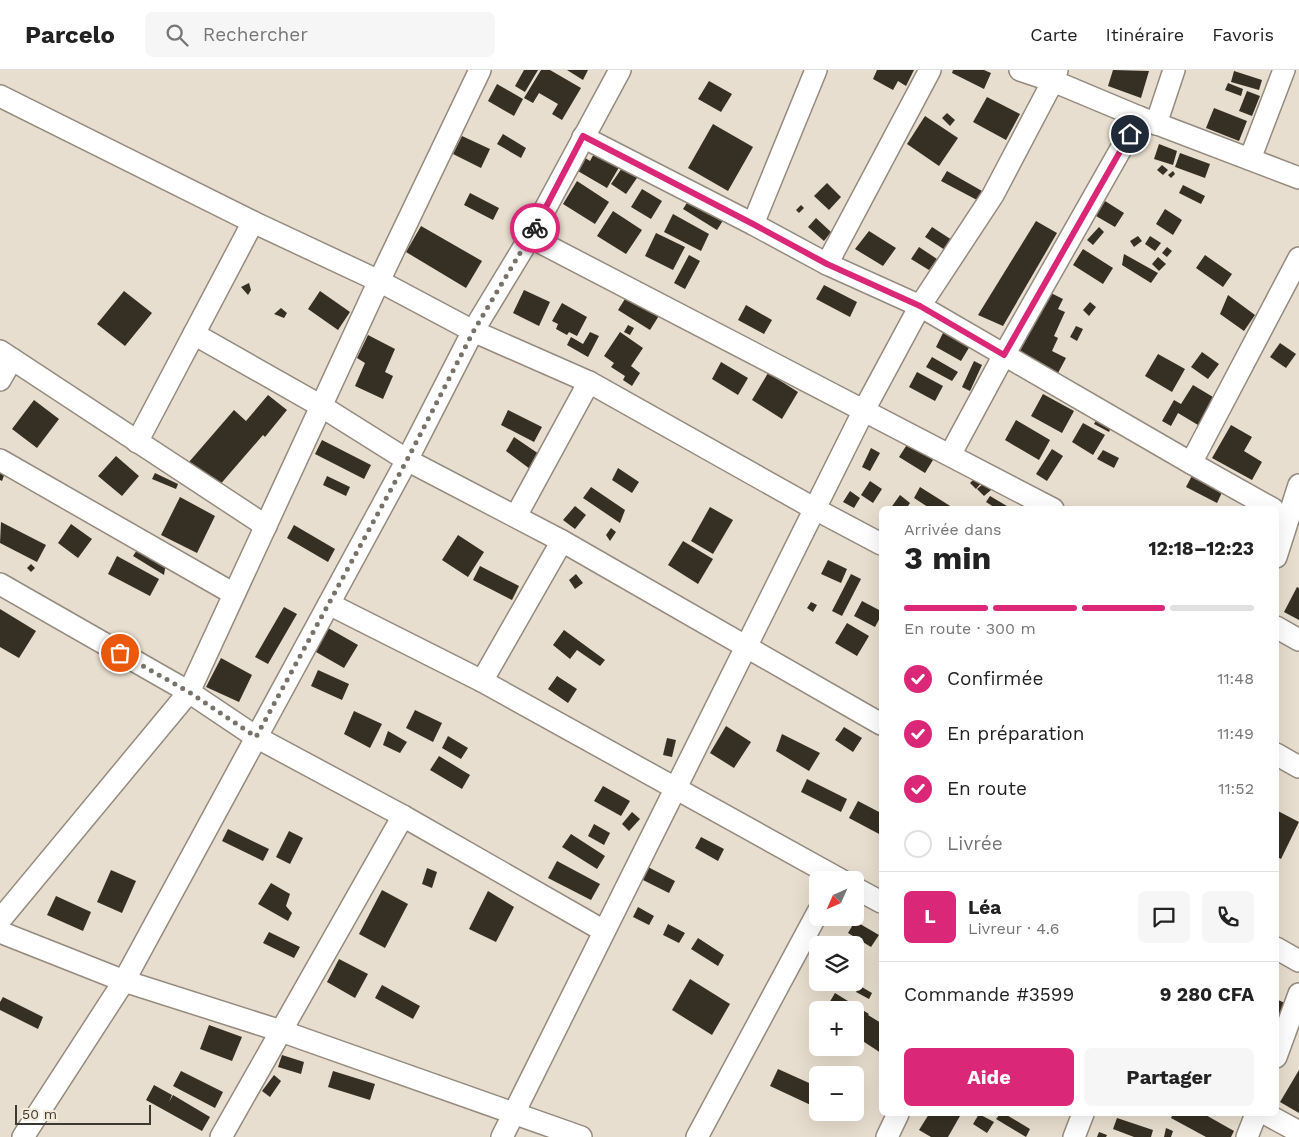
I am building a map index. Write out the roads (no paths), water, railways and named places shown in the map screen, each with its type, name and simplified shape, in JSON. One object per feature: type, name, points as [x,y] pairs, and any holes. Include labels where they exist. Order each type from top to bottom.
[{"type":"street","points":[[0,920],[189,692],[379,282],[480,70]]},
{"type":"street","points":[[23,1137],[124,981],[407,460],[473,332],[530,237],[620,70]]},
{"type":"street","points":[[753,224],[816,70]]},
{"type":"street","points":[[827,264],[930,70]]},
{"type":"street","points":[[1020,70],[1055,76],[1148,121],[1299,178]]},
{"type":"street","points":[[950,454],[1004,355],[1148,121],[1174,70]]},
{"type":"street","points":[[1250,159],[1284,70]]},
{"type":"street","points":[[502,1137],[864,410],[920,306],[993,195],[1055,76]]},
{"type":"street","points":[[0,96],[253,222],[379,282],[473,332],[589,382],[879,543]]},
{"type":"street","points":[[583,136],[827,264],[920,306],[1268,506]]},
{"type":"street","points":[[137,442],[253,222]]},
{"type":"street","points":[[530,237],[1047,506]]},
{"type":"street","points":[[1191,463],[1299,258]]},
{"type":"street","points":[[194,334],[321,406],[407,460],[562,541],[879,723]]},
{"type":"street","points":[[0,380],[6,355],[266,526]]},
{"type":"street","points":[[516,516],[589,382]]},
{"type":"street","points":[[0,460],[234,594]]},
{"type":"street","points":[[1279,541],[1284,515],[1299,485]]},
{"type":"street","points":[[482,681],[562,541]]},
{"type":"street","points":[[0,584],[189,692],[256,737],[403,816],[604,931]]},
{"type":"street","points":[[328,604],[482,681],[823,871]]},
{"type":"street","points":[[1279,630],[1299,640]]},
{"type":"street","points":[[1279,756],[1299,767]]},
{"type":"street","points":[[221,1137],[403,816]]},
{"type":"street","points":[[864,893],[879,901]]},
{"type":"street","points":[[697,1137],[810,926]]},
{"type":"street","points":[[0,932],[124,981],[281,1031],[581,1137]]},
{"type":"street","points":[[1279,950],[1299,961]]},
{"type":"street","points":[[1279,1049],[1299,994]]},
{"type":"street","points":[[887,1137],[897,1116]]},
{"type":"street","points":[[1074,1137],[1082,1116]]},
{"type":"street","points":[[1247,1137],[1255,1116]]},
{"type":"street","points":[[1270,1116],[1299,1132]]}]
